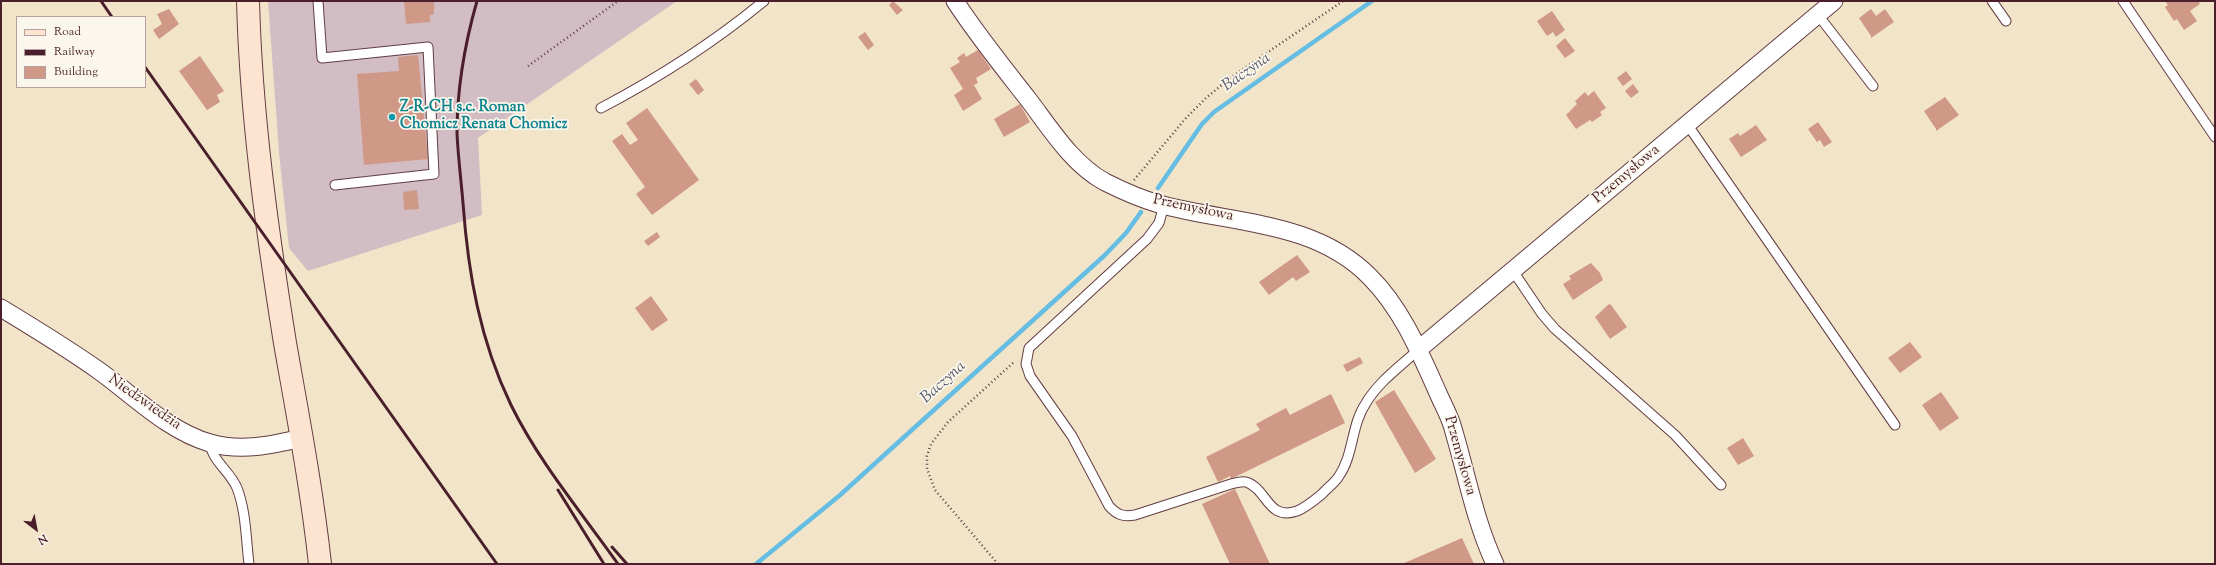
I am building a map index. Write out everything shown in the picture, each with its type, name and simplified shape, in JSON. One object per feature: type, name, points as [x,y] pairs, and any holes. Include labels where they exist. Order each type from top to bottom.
[{"type":"main road","points":[[248,1],[252,73],[262,183],[276,283],[302,438],[320,564]]},
{"type":"street","name":"Przemysłowa","points":[[955,1],[970,24],[1066,148],[1085,168],[1104,181],[1164,205],[1287,230],[1321,243],[1350,259],[1371,278],[1397,312],[1419,349],[1454,430],[1476,517],[1495,564]]},
{"type":"street","name":"Przemysłowa","points":[[1419,349],[1834,1]]},
{"type":"street","name":"Niedźwiedzia","points":[[1,308],[98,370],[162,418],[194,438],[210,443],[233,447],[261,447],[302,438]]},
{"type":"lane","points":[[318,1],[322,58],[428,47],[434,174],[335,185]]},
{"type":"lane","points":[[601,108],[655,79],[733,26],[764,1]]},
{"type":"lane","points":[[1992,1],[2006,21]]},
{"type":"lane","points":[[2124,1],[2215,137]]},
{"type":"lane","points":[[1818,15],[1873,86]]},
{"type":"lane","points":[[1687,124],[1896,425]]},
{"type":"lane","points":[[1164,205],[1159,222],[1147,239],[1029,348],[1026,364],[1030,376],[1072,436],[1109,506],[1115,513],[1125,516],[1135,515],[1231,484],[1246,482],[1258,490],[1270,507],[1280,513],[1298,511],[1318,497],[1339,477],[1348,458],[1354,429],[1364,404],[1377,386],[1419,349]]},
{"type":"lane","points":[[1512,271],[1542,314],[1555,329],[1675,435],[1722,485]]},
{"type":"lane","points":[[210,443],[213,456],[230,475],[241,498],[248,564]]},
{"type":"path","points":[[528,66],[618,1]]},
{"type":"path","points":[[1125,190],[1186,118],[1206,98],[1230,78],[1343,1]]},
{"type":"path","points":[[998,564],[935,490],[927,469],[927,456],[931,444],[948,422],[1029,348]]},
{"type":"shaded area","points":[[268,1],[677,1],[478,138],[482,215],[308,271],[289,248],[279,152]]},
{"type":"building","points":[[404,1],[434,1],[434,14],[430,15],[430,22],[406,24]]},
{"type":"building","points":[[893,1],[903,10],[897,15],[889,5]]},
{"type":"building","points":[[2165,1],[2198,1],[2200,4],[2190,11],[2197,21],[2184,30],[2177,19],[2174,21],[2165,7],[2168,5]]},
{"type":"building","points":[[169,9],[179,24],[159,39],[153,30],[162,24],[157,14]]},
{"type":"building","points":[[1871,9],[1876,16],[1885,9],[1894,22],[1871,38],[1859,18]]},
{"type":"building","points":[[1552,11],[1565,30],[1556,37],[1553,32],[1547,36],[1537,21]]},
{"type":"building","points":[[865,32],[874,45],[868,50],[858,37]]},
{"type":"building","points":[[1565,38],[1575,51],[1565,58],[1556,46]]},
{"type":"building","points":[[978,50],[991,69],[976,78],[978,83],[974,85],[982,99],[963,111],[954,95],[963,89],[950,68],[960,62],[957,58],[964,53],[966,57]]},
{"type":"building","name":"Z-R-CH s.c. Roman Chomicz Renata Chomicz","points":[[418,55],[428,159],[364,165],[357,74],[399,71],[398,57]]},
{"type":"building","points":[[200,56],[224,91],[217,95],[220,102],[207,110],[179,71]]},
{"type":"building","points":[[1626,71],[1632,79],[1623,86],[1617,78]]},
{"type":"building","points":[[696,79],[704,90],[698,95],[689,84]]},
{"type":"building","points":[[1633,84],[1639,92],[1631,98],[1625,91]]},
{"type":"building","points":[[1594,91],[1606,108],[1600,112],[1602,115],[1592,122],[1590,120],[1576,129],[1566,115],[1577,104],[1575,101],[1585,92],[1588,96]]},
{"type":"building","points":[[1945,97],[1959,115],[1936,131],[1924,111]]},
{"type":"building","points":[[1020,104],[1030,122],[1004,137],[994,119]]},
{"type":"building","points":[[647,108],[699,180],[652,215],[636,194],[645,187],[612,141],[622,134],[630,145],[638,140],[626,123]]},
{"type":"building","points":[[1818,122],[1832,142],[1824,147],[1820,140],[1817,142],[1808,129]]},
{"type":"building","points":[[1756,125],[1767,140],[1741,157],[1729,139],[1738,133],[1740,136]]},
{"type":"building","points":[[417,190],[419,209],[404,210],[403,192]]},
{"type":"building","points":[[657,232],[660,237],[648,246],[644,241]]},
{"type":"building","points":[[1297,255],[1310,272],[1296,281],[1293,277],[1269,295],[1259,282]]},
{"type":"building","points":[[1591,263],[1600,273],[1603,280],[1573,300],[1563,284],[1571,279],[1569,276]]},
{"type":"building","points":[[651,296],[668,320],[652,331],[635,308]]},
{"type":"building","points":[[1609,304],[1627,327],[1610,339],[1595,317]]},
{"type":"building","points":[[1910,342],[1922,357],[1900,373],[1888,358]]},
{"type":"building","points":[[1360,357],[1363,363],[1347,372],[1343,365]]},
{"type":"building","points":[[1394,390],[1436,459],[1415,473],[1375,402]]},
{"type":"building","points":[[1941,392],[1959,418],[1940,431],[1922,405]]},
{"type":"building","points":[[1331,394],[1345,423],[1231,479],[1230,476],[1218,482],[1206,457],[1260,430],[1256,424],[1286,408],[1290,415]]},
{"type":"building","points":[[1743,438],[1754,456],[1738,465],[1727,448]]},
{"type":"building","points":[[1235,489],[1270,564],[1230,564],[1202,504]]},
{"type":"building","points":[[1462,538],[1474,564],[1402,564]]},
{"type":"waterway","name":"Baczyna","points":[[1158,188],[1202,124],[1214,112],[1372,1]]},
{"type":"waterway","name":"Baczyna","points":[[756,564],[839,496],[1105,255],[1126,233],[1141,212]]},
{"type":"railway","points":[[101,1],[111,16]]},
{"type":"railway","points":[[477,1],[462,66],[457,116],[457,133],[465,229],[477,306],[491,356],[500,381],[522,426],[547,467],[618,564]]},
{"type":"railway","points":[[146,68],[497,564]]},
{"type":"railway","points":[[558,490],[604,564]]},
{"type":"railway","points":[[612,547],[627,564]]},
{"type":"place","name":"Z-R-CH s.c. Roman Chomicz Renata Chomicz","points":[[392,117]]}]
